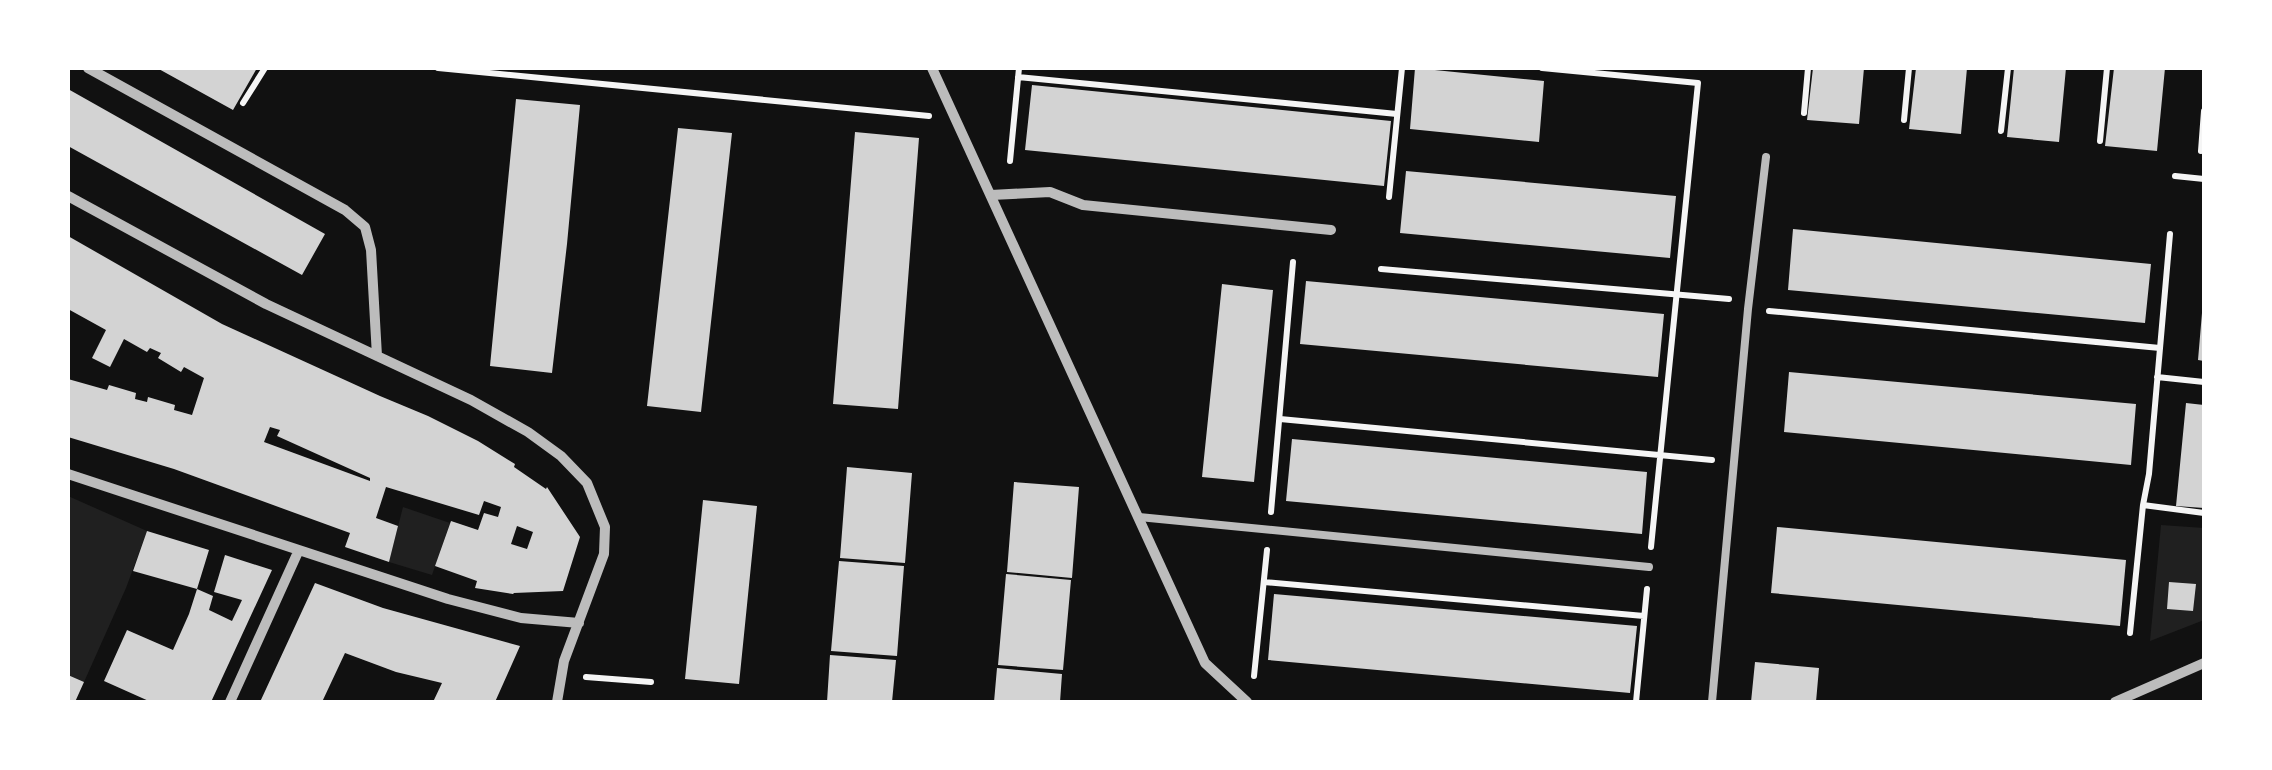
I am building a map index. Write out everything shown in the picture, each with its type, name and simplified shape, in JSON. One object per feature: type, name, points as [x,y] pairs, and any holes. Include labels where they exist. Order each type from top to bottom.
[{"type":"street","points":[[88,68],[344,210],[365,227],[377,356]]},
{"type":"street","points":[[932,68],[1205,663],[1247,702]]},
{"type":"street","points":[[991,195],[1050,192],[1082,205],[1331,230]]},
{"type":"street","points":[[68,196],[266,304],[472,400],[528,432],[587,483],[605,527],[604,554],[564,661],[557,702]]},
{"type":"street","points":[[68,474],[448,600],[522,618],[580,623]]},
{"type":"street","points":[[230,702],[298,552]]},
{"type":"street","points":[[2116,702],[2204,663]]},
{"type":"lane","points":[[1712,702],[1748,304],[1766,157]]},
{"type":"lane","points":[[1139,518],[1650,567]]},
{"type":"path","points":[[243,103],[265,68]]},
{"type":"path","points":[[438,68],[934,117]]},
{"type":"path","points":[[1010,161],[1019,68]]},
{"type":"path","points":[[1389,197],[1402,68]]},
{"type":"path","points":[[1542,68],[1611,71],[1698,83],[1636,702]]},
{"type":"path","points":[[1804,113],[1808,68]]},
{"type":"path","points":[[1904,120],[1909,68]]},
{"type":"path","points":[[2002,131],[2008,68]]},
{"type":"path","points":[[2100,141],[2107,68]]},
{"type":"path","points":[[1018,77],[1397,114]]},
{"type":"path","points":[[2201,152],[2204,112]]},
{"type":"path","points":[[2175,176],[2204,179]]},
{"type":"path","points":[[2130,633],[2149,474],[2170,234]]},
{"type":"path","points":[[1253,688],[1294,262]]},
{"type":"path","points":[[1382,269],[1676,295],[2160,348]]},
{"type":"path","points":[[2157,377],[2204,382]]},
{"type":"path","points":[[1280,418],[1734,462]]},
{"type":"path","points":[[2143,506],[2204,513]]},
{"type":"path","points":[[1264,582],[1644,616]]},
{"type":"path","points":[[586,677],[652,682]]},
{"type":"shaded area","points":[[68,496],[147,531],[84,682],[68,675]]},
{"type":"shaded area","points":[[403,507],[450,523],[432,575],[389,562]]},
{"type":"shaded area","points":[[2161,525],[2204,528],[2204,620],[2150,641]]},
{"type":"building","points":[[157,68],[257,68],[233,110]]},
{"type":"building","points":[[1415,68],[1544,81],[1539,142],[1410,129]]},
{"type":"building","points":[[1813,68],[1864,68],[1859,124],[1807,120]]},
{"type":"building","points":[[1916,68],[1967,68],[1961,134],[1909,129]]},
{"type":"building","points":[[2014,68],[2066,68],[2059,142],[2007,137]]},
{"type":"building","points":[[2114,68],[2165,68],[2157,151],[2105,146]]},
{"type":"building","points":[[1032,85],[1391,121],[1384,186],[1025,150]]},
{"type":"building","points":[[68,89],[325,234],[302,275],[68,146]]},
{"type":"building","points":[[516,99],[580,105],[552,373],[490,366]]},
{"type":"building","points":[[678,128],[732,133],[701,412],[647,406]]},
{"type":"building","points":[[855,132],[919,138],[898,409],[833,404]]},
{"type":"building","points":[[1406,171],[1676,196],[1670,258],[1400,233]]},
{"type":"building","points":[[1793,229],[2151,264],[2145,323],[1788,290]]},
{"type":"building","points":[[68,236],[222,324],[478,441],[547,487],[580,537],[563,591],[513,594],[475,588],[477,581],[435,566],[451,521],[478,530],[484,513],[498,517],[501,507],[484,501],[479,515],[386,487],[376,518],[398,526],[389,562],[345,547],[350,533],[174,469],[68,437],[68,379],[107,390],[109,385],[136,393],[135,399],[147,402],[148,397],[192,415],[204,378],[184,367],[181,372],[158,358],[161,353],[150,348],[147,352],[124,339],[110,367],[92,358],[106,330],[68,309]],"holes":[[[270,427],[280,430],[277,436],[370,481],[264,442]],[[517,526],[533,532],[527,549],[511,544]]]},
{"type":"building","points":[[1306,281],[1664,314],[1658,377],[1300,344]]},
{"type":"building","points":[[1222,284],[1273,290],[1254,482],[1202,477]]},
{"type":"building","points":[[2204,313],[2204,361],[2198,360]]},
{"type":"building","points":[[1789,372],[2136,404],[2131,465],[1784,432]]},
{"type":"building","points":[[2186,403],[2204,405],[2204,508],[2176,506]]},
{"type":"building","points":[[1292,439],[1647,472],[1642,534],[1286,501]]},
{"type":"building","points":[[847,467],[912,473],[905,563],[840,558]]},
{"type":"building","points":[[1014,482],[1079,487],[1072,578],[1007,572]]},
{"type":"building","points":[[703,500],[757,506],[739,684],[685,679]]},
{"type":"building","points":[[1777,527],[2126,560],[2120,626],[1771,593]]},
{"type":"building","points":[[147,531],[209,550],[197,589],[133,571]]},
{"type":"building","points":[[225,555],[272,570],[211,702],[151,702],[104,681],[127,630],[173,650],[197,589],[213,596],[209,610],[232,621],[242,600],[214,592]]},
{"type":"building","points":[[839,561],[904,566],[897,656],[831,651]]},
{"type":"building","points":[[1006,574],[1071,580],[1063,670],[998,665]]},
{"type":"building","points":[[2169,582],[2196,584],[2193,611],[2167,609]]},
{"type":"building","points":[[315,583],[383,608],[520,646],[495,702],[433,702],[442,683],[396,672],[345,653],[322,702],[260,702]]},
{"type":"building","points":[[1274,594],[1637,626],[1630,693],[1268,660]]},
{"type":"building","points":[[830,655],[896,660],[892,702],[827,702]]},
{"type":"building","points":[[1755,662],[1819,668],[1816,702],[1751,702]]},
{"type":"building","points":[[997,668],[1062,674],[1060,702],[994,702]]},
{"type":"building","points":[[68,675],[84,682],[75,702],[68,702]]}]
